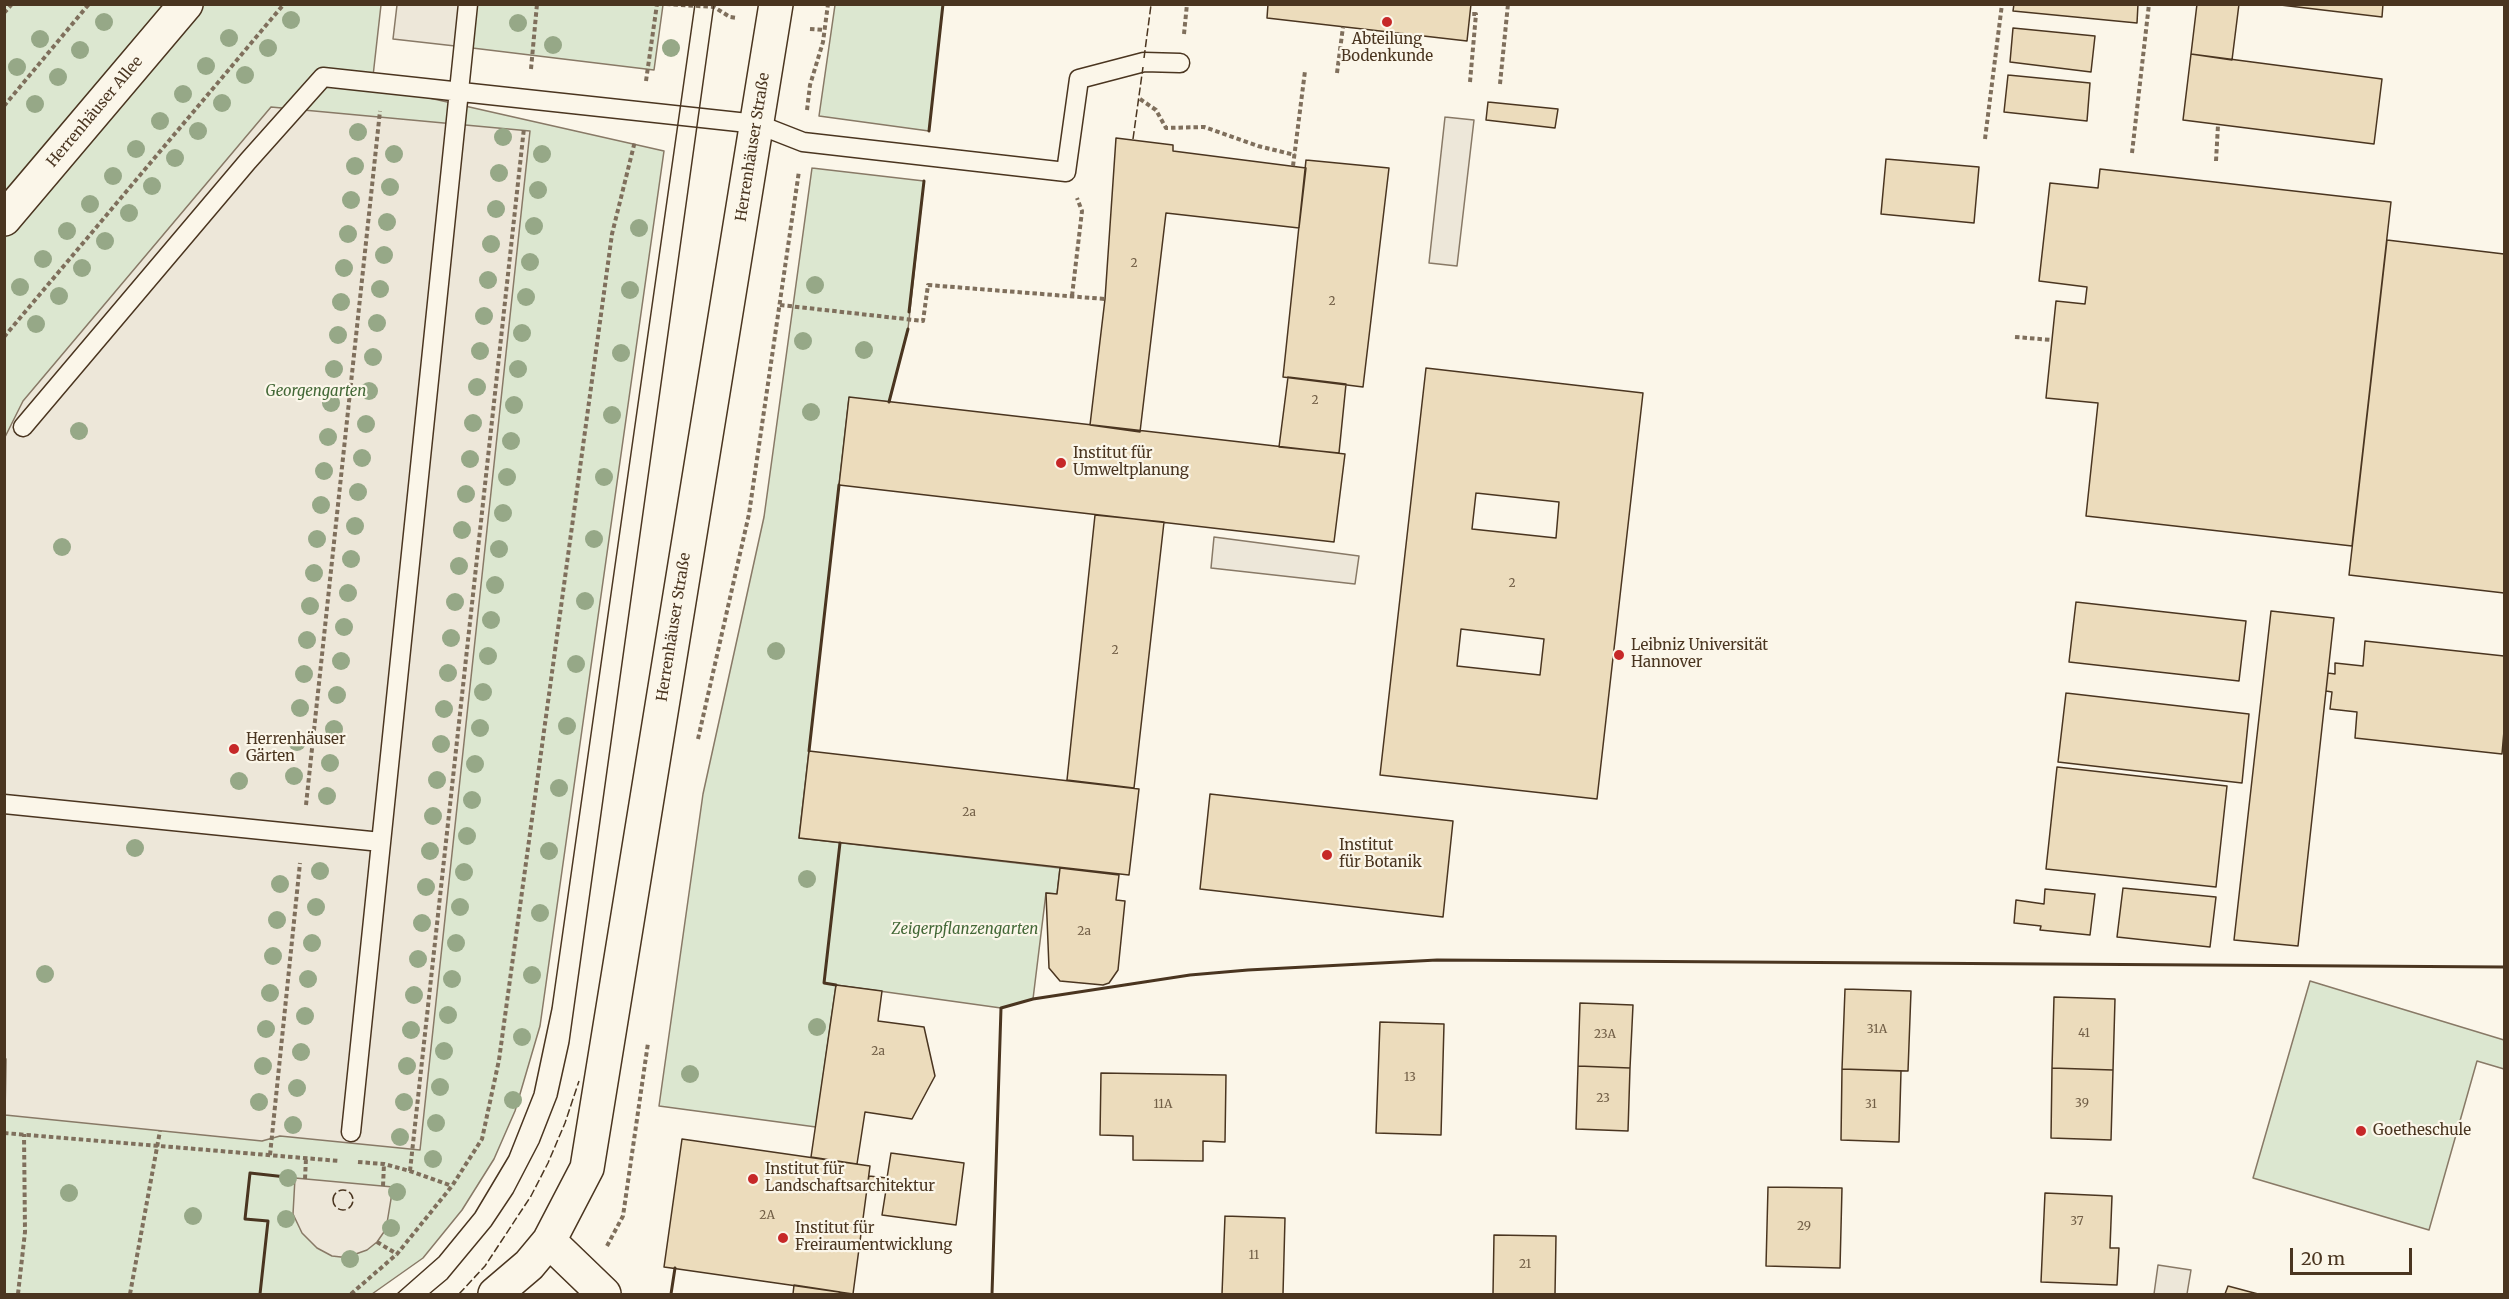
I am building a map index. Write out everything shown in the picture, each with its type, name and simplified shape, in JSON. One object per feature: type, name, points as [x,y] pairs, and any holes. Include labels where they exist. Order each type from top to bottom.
[{"type":"street","name":"Herrenhäuser Allee","points":[[4,219],[186,4]]},
{"type":"street","name":"Herrenhäuser Straße","points":[[495,1294],[529,1265],[549,1241],[587,1168],[776,4]]},
{"type":"street","points":[[549,1241],[594,1283]]},
{"type":"lane","points":[[351,1132],[468,4]]},
{"type":"lane","points":[[23,427],[248,160],[323,77],[757,124],[803,142],[1066,172],[1079,79],[1144,62],[1180,63]]},
{"type":"lane","points":[[4,804],[381,842]]},
{"type":"path","points":[[4,13],[12,4]]},
{"type":"path","points":[[4,106],[89,4]]},
{"type":"path","points":[[4,337],[284,4]]},
{"type":"path","points":[[410,1171],[537,4]]},
{"type":"path","points":[[351,1294],[397,1254],[452,1186],[482,1139],[499,1060],[612,234],[642,110],[657,4]]},
{"type":"path","points":[[696,744],[749,514],[810,85],[823,42],[828,4]]},
{"type":"path","points":[[1500,84],[1508,4]]},
{"type":"path","points":[[1985,139],[2002,4]]},
{"type":"path","points":[[2132,153],[2149,4]]},
{"type":"path","points":[[1470,14],[1476,14],[1470,82]]},
{"type":"path","points":[[1337,73],[1342,27]]},
{"type":"path","points":[[1293,166],[1305,71]]},
{"type":"path","points":[[270,1155],[383,84]]},
{"type":"path","points":[[1140,99],[1156,110],[1166,128],[1204,127],[1258,146],[1295,154]]},
{"type":"path","points":[[2216,161],[2218,125]]},
{"type":"path","points":[[1066,172],[1082,211],[1072,296]]},
{"type":"path","points":[[780,304],[923,321],[928,285],[1105,299]]},
{"type":"path","points":[[2015,338],[2052,340]]},
{"type":"path","points":[[594,1283],[603,1252],[623,1216],[649,1039]]},
{"type":"path","points":[[130,1294],[160,1131]]},
{"type":"path","points":[[4,1133],[384,1164],[452,1186]]},
{"type":"path","points":[[18,1294],[25,1232],[24,1134]]},
{"type":"path","points":[[305,1179],[306,1158]]},
{"type":"path","points":[[382,1186],[384,1164]]},
{"type":"path","points":[[377,1242],[397,1254]]},
{"type":"green space","name":"Herrenhäuser Gärten","points":[[4,5],[381,5],[372,85],[664,151],[540,1026],[515,1111],[494,1159],[462,1210],[423,1258],[372,1294],[5,1294]]},
{"type":"green space","points":[[468,5],[663,5],[654,70],[464,47]]},
{"type":"green space","points":[[835,5],[943,5],[929,131],[819,116]]},
{"type":"green space","name":"Zeigerpflanzengarten","points":[[812,168],[924,181],[908,329],[889,402],[849,398],[799,838],[1060,868],[1057,894],[1046,893],[1033,999],[1001,1008],[836,985],[816,1127],[659,1106],[703,794],[764,517]]},
{"type":"green space","points":[[2310,981],[2504,1040],[2504,1069],[2477,1061],[2429,1230],[2253,1178]]},
{"type":"shaded area","points":[[397,5],[468,5],[464,47],[393,39]]},
{"type":"shaded area","name":"Herrenhäuser Gärten","points":[[271,107],[530,131],[420,1150],[280,1136],[262,1141],[5,1115],[5,437],[23,401]]},
{"type":"shaded area","points":[[1445,117],[1474,120],[1457,266],[1429,263]]},
{"type":"shaded area","points":[[1214,537],[1359,556],[1355,584],[1211,568]]},
{"type":"shaded area","points":[[295,1178],[393,1187],[386,1229],[377,1242],[367,1250],[353,1255],[332,1256],[317,1248],[302,1233],[293,1214]]},
{"type":"shaded area","points":[[2158,1265],[2191,1270],[2187,1294],[2154,1294]]},
{"type":"building","name":"Abteilung Bodenkunde","points":[[1268,4],[1471,4],[1467,41],[1267,18]]},
{"type":"building","points":[[2014,4],[2138,4],[2137,23],[2013,11]]},
{"type":"building","points":[[2197,4],[2239,4],[2232,60],[2191,54]]},
{"type":"building","points":[[2272,4],[2383,4],[2382,17]]},
{"type":"building","points":[[2013,28],[2095,36],[2091,72],[2010,62]]},
{"type":"building","points":[[2191,54],[2382,79],[2374,144],[2183,120]]},
{"type":"building","points":[[2008,75],[2090,83],[2087,121],[2004,112]]},
{"type":"building","points":[[1488,102],[1558,109],[1555,128],[1486,120]]},
{"type":"building","points":[[1116,138],[1173,145],[1173,151],[1306,168],[1299,228],[1166,213],[1140,432],[1090,425],[1105,299]]},
{"type":"building","points":[[1886,159],[1979,167],[1974,223],[1881,214]]},
{"type":"building","points":[[1306,160],[1389,168],[1363,387],[1283,377]]},
{"type":"building","points":[[2100,169],[2391,202],[2352,546],[2086,516],[2098,403],[2046,398],[2056,301],[2085,304],[2087,287],[2039,281],[2050,183],[2098,188]]},
{"type":"building","points":[[2387,240],[2504,254],[2504,593],[2349,575]]},
{"type":"building","points":[[1426,368],[1643,393],[1597,799],[1380,775]],"holes":[[[1476,493],[1559,502],[1556,538],[1472,529]],[[1461,629],[1544,639],[1540,675],[1457,666]]]},
{"type":"building","points":[[1288,377],[1346,384],[1339,453],[1279,447]]},
{"type":"building","points":[[849,397],[1345,454],[1334,542],[839,485]]},
{"type":"building","points":[[1095,515],[1164,522],[1134,788],[1067,780]]},
{"type":"building","points":[[2076,602],[2246,621],[2239,681],[2069,662]]},
{"type":"building","points":[[2271,611],[2334,618],[2298,946],[2234,940]]},
{"type":"building","points":[[2365,641],[2504,656],[2502,754],[2355,738],[2357,712],[2330,709],[2332,692],[2326,691],[2328,673],[2335,674],[2335,663],[2363,666]]},
{"type":"building","points":[[2066,693],[2249,714],[2242,783],[2058,762]]},
{"type":"building","points":[[809,751],[1139,789],[1129,875],[799,838]]},
{"type":"building","points":[[2057,767],[2227,786],[2216,887],[2046,869]]},
{"type":"building","name":"Institut für Botanik","points":[[1210,794],[1453,821],[1443,917],[1200,889]]},
{"type":"building","points":[[1060,868],[1119,875],[1116,900],[1125,901],[1118,970],[1109,983],[1103,985],[1060,981],[1049,968],[1046,893],[1057,894]]},
{"type":"building","points":[[2123,888],[2216,897],[2210,947],[2117,937]]},
{"type":"building","points":[[2045,889],[2095,894],[2090,935],[2040,930],[2041,926],[2014,923],[2016,900],[2044,904]]},
{"type":"building","points":[[836,985],[882,991],[878,1021],[924,1027],[935,1076],[912,1119],[865,1112],[857,1164],[811,1157]]},
{"type":"building","points":[[1845,989],[1911,991],[1908,1071],[1842,1069]]},
{"type":"building","points":[[2054,997],[2115,999],[2113,1070],[2052,1068]]},
{"type":"building","points":[[1580,1003],[1633,1005],[1630,1068],[1578,1066]]},
{"type":"building","points":[[1380,1022],[1444,1024],[1441,1135],[1376,1133]]},
{"type":"building","points":[[1578,1066],[1630,1068],[1628,1131],[1576,1129]]},
{"type":"building","points":[[2052,1068],[2113,1070],[2111,1140],[2051,1138]]},
{"type":"building","points":[[1842,1069],[1901,1071],[1899,1142],[1841,1140]]},
{"type":"building","points":[[1101,1073],[1226,1075],[1225,1142],[1203,1141],[1203,1161],[1133,1160],[1133,1136],[1100,1135]]},
{"type":"building","points":[[682,1139],[870,1166],[853,1294],[664,1267]]},
{"type":"building","points":[[891,1153],[964,1163],[956,1225],[882,1215],[886,1190],[867,1187],[869,1176],[887,1178]]},
{"type":"building","points":[[1768,1187],[1842,1188],[1840,1268],[1766,1266]]},
{"type":"building","points":[[2045,1193],[2112,1196],[2110,1248],[2119,1248],[2117,1285],[2041,1282]]},
{"type":"building","points":[[1225,1216],[1285,1218],[1283,1294],[1222,1294]]},
{"type":"building","points":[[1494,1235],[1556,1236],[1555,1294],[1493,1294]]},
{"type":"building","points":[[794,1285],[840,1292],[839,1294],[793,1294]]},
{"type":"building","points":[[2228,1286],[2258,1294],[2225,1294]]},
{"type":"tram line","points":[[397,1294],[439,1257],[475,1213],[509,1156],[534,1093],[552,1008],[695,4]]},
{"type":"tram line","points":[[429,1294],[447,1279],[491,1226],[513,1193],[539,1143],[557,1097],[569,1043],[714,4]]},
{"type":"fence","points":[[1144,58],[1151,5]]},
{"type":"fence","points":[[1133,139],[1143,67]]},
{"type":"fence","points":[[459,1294],[485,1266],[531,1196],[565,1123],[579,1081]]},
{"type":"fence","points":[[343,1190],[350,1193],[353,1200],[350,1207],[343,1210],[336,1207],[333,1200],[336,1193],[343,1190]]},
{"type":"wall","points":[[929,131],[943,4]]},
{"type":"wall","points":[[909,312],[924,181]]},
{"type":"wall","points":[[889,402],[908,329]]},
{"type":"wall","points":[[809,751],[839,485]]},
{"type":"wall","points":[[836,985],[824,983],[840,843]]},
{"type":"wall","points":[[992,1294],[1001,1008],[1033,999],[1190,975],[1437,960],[2504,967]]},
{"type":"wall","points":[[260,1294],[268,1221],[245,1219],[250,1173],[295,1178]]},
{"type":"wall","points":[[671,1294],[675,1268]]},
{"type":"place","name":"Abteilung Bodenkunde","points":[[1387,22]]},
{"type":"place","name":"Institut für Umweltplanung","points":[[1061,463]]},
{"type":"place","name":"Leibniz Universität Hannover","points":[[1619,655]]},
{"type":"place","name":"Herrenhäuser Gärten","points":[[234,749]]},
{"type":"place","name":"Institut für Botanik","points":[[1327,855]]},
{"type":"place","name":"Goetheschule","points":[[2361,1131]]},
{"type":"place","name":"Institut für Landschaftsarchitektur","points":[[753,1179]]},
{"type":"place","name":"Institut für Freiraumentwicklung","points":[[783,1238]]},
{"type":"park label","name":"Georgengarten","points":[[316,392]]}]
